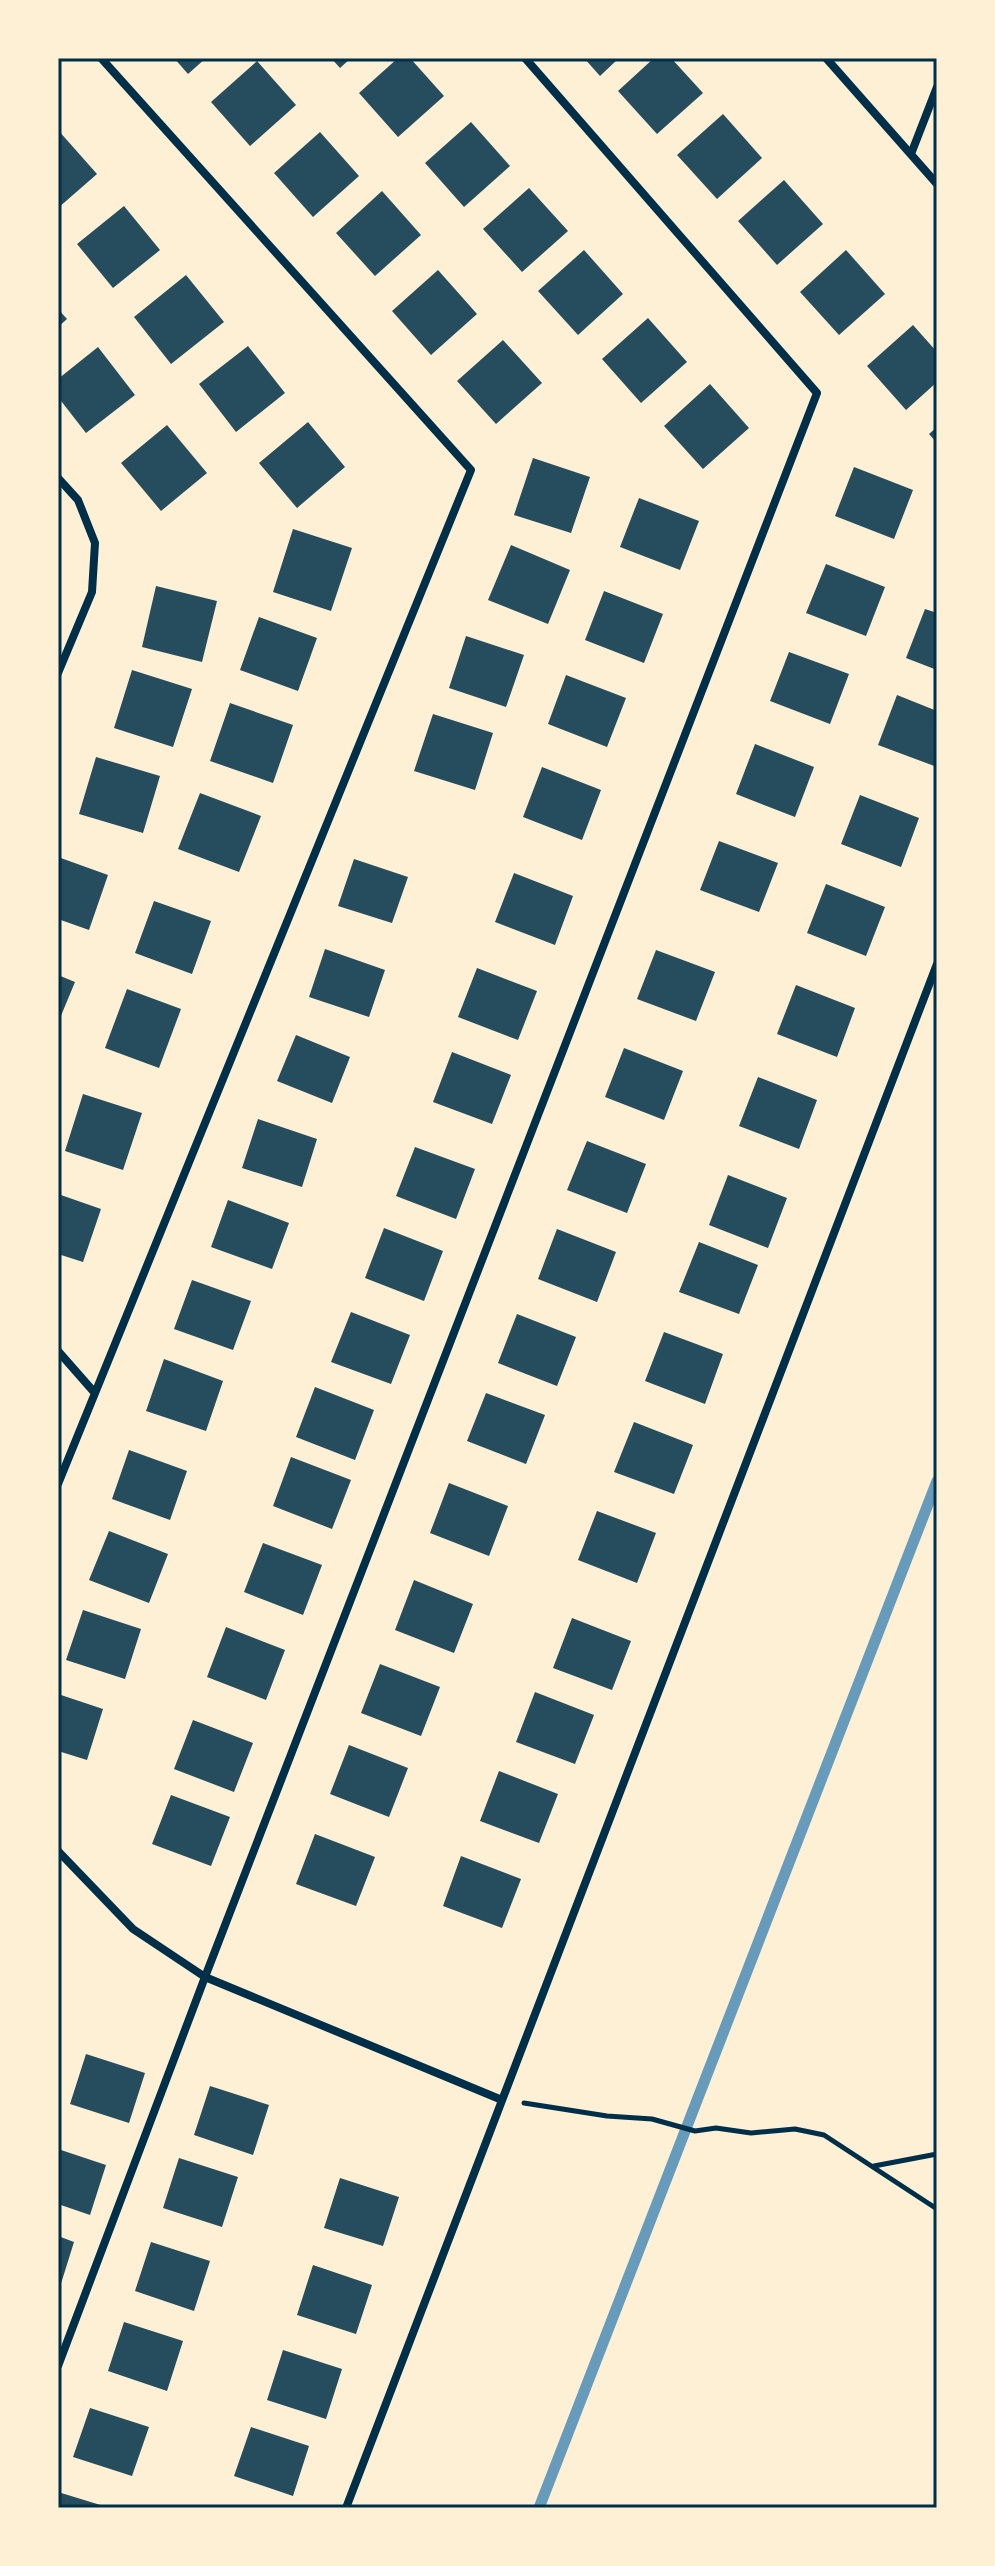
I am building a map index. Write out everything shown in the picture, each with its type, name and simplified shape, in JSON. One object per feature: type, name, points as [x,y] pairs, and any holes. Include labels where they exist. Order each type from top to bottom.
[{"type":"street","points":[[58,1484],[471,470],[101,58]]},
{"type":"street","points":[[58,2366],[205,1977],[817,393],[525,58]]},
{"type":"street","points":[[826,58],[937,184]]},
{"type":"street","points":[[911,154],[937,87]]},
{"type":"street","points":[[58,478],[78,500],[95,543],[92,592],[58,673]]},
{"type":"street","points":[[346,2508],[937,964]]},
{"type":"street","points":[[58,1351],[94,1392]]},
{"type":"street","points":[[58,1851],[133,1929],[205,1977],[502,2100]]},
{"type":"path","points":[[502,2100],[607,2116],[652,2119],[695,2131],[716,2128],[751,2133],[795,2129],[824,2135],[937,2209]]},
{"type":"path","points":[[873,2166],[937,2154]]},
{"type":"building","points":[[174,58],[206,58],[188,74]]},
{"type":"building","points":[[331,58],[351,58],[340,68]]},
{"type":"building","points":[[398,58],[410,58],[444,96],[398,137],[359,93]]},
{"type":"building","points":[[584,58],[619,58],[600,76]]},
{"type":"building","points":[[654,58],[671,58],[703,93],[657,134],[618,91]]},
{"type":"building","points":[[257,61],[296,105],[250,146],[211,102]]},
{"type":"building","points":[[723,114],[762,158],[717,199],[677,155]]},
{"type":"building","points":[[471,122],[510,166],[464,207],[425,163]]},
{"type":"building","points":[[58,130],[97,174],[58,208]]},
{"type":"building","points":[[320,132],[359,176],[313,217],[274,173]]},
{"type":"building","points":[[784,180],[823,224],[777,265],[738,221]]},
{"type":"building","points":[[529,188],[568,231],[522,272],[483,229]]},
{"type":"building","points":[[382,191],[421,235],[375,276],[336,233]]},
{"type":"building","points":[[124,206],[160,250],[113,288],[77,244]]},
{"type":"building","points":[[584,250],[623,294],[578,335],[538,291]]},
{"type":"building","points":[[846,250],[885,294],[839,335],[800,292]]},
{"type":"building","points":[[438,270],[477,314],[431,355],[392,311]]},
{"type":"building","points":[[186,275],[224,322],[171,364],[134,317]]},
{"type":"building","points":[[58,309],[67,319],[58,327]]},
{"type":"building","points":[[648,318],[687,362],[641,403],[602,359]]},
{"type":"building","points":[[913,325],[937,352],[937,382],[906,410],[867,366]]},
{"type":"building","points":[[503,340],[542,383],[496,424],[457,381]]},
{"type":"building","points":[[248,346],[285,393],[236,432],[199,384]]},
{"type":"building","points":[[98,347],[135,395],[86,433],[58,397],[58,379]]},
{"type":"building","points":[[710,384],[749,428],[703,469],[664,426]]},
{"type":"building","points":[[308,422],[345,467],[297,508],[259,463]]},
{"type":"building","points":[[167,425],[207,473],[161,511],[121,463]]},
{"type":"building","points":[[937,427],[937,443],[929,434]]},
{"type":"building","points":[[533,458],[590,477],[571,533],[514,515]]},
{"type":"building","points":[[854,467],[913,490],[894,539],[835,516]]},
{"type":"building","points":[[639,498],[699,521],[680,570],[620,547]]},
{"type":"building","points":[[293,529],[352,548],[331,611],[273,592]]},
{"type":"building","points":[[511,545],[570,570],[548,624],[488,600]]},
{"type":"building","points":[[826,564],[885,587],[866,636],[806,613]]},
{"type":"building","points":[[156,586],[217,601],[202,662],[142,647]]},
{"type":"building","points":[[604,591],[663,614],[644,663],[585,640]]},
{"type":"building","points":[[925,609],[937,613],[937,670],[906,658]]},
{"type":"building","points":[[259,617],[317,638],[298,691],[240,670]]},
{"type":"building","points":[[466,636],[524,655],[506,707],[449,688]]},
{"type":"building","points":[[789,652],[849,674],[830,724],[770,701]]},
{"type":"building","points":[[132,670],[192,689],[173,747],[114,728]]},
{"type":"building","points":[[566,675],[626,698],[607,747],[548,724]]},
{"type":"building","points":[[897,695],[937,711],[937,767],[878,745]]},
{"type":"building","points":[[230,703],[293,725],[273,783],[210,761]]},
{"type":"building","points":[[433,714],[493,733],[475,790],[414,771]]},
{"type":"building","points":[[755,744],[814,767],[795,817],[736,794]]},
{"type":"building","points":[[96,757],[160,776],[143,833],[79,814]]},
{"type":"building","points":[[542,767],[601,790],[582,840],[523,817]]},
{"type":"building","points":[[200,793],[261,816],[239,872],[178,849]]},
{"type":"building","points":[[860,795],[919,818],[901,867],[841,844]]},
{"type":"building","points":[[719,841],[778,863],[759,912],[700,890]]},
{"type":"building","points":[[58,857],[108,875],[89,930],[58,919]]},
{"type":"building","points":[[354,859],[408,877],[392,923],[338,906]]},
{"type":"building","points":[[514,873],[573,896],[555,945],[495,922]]},
{"type":"building","points":[[826,884],[885,907],[866,956],[807,933]]},
{"type":"building","points":[[154,901],[211,921],[192,974],[135,953]]},
{"type":"building","points":[[325,949],[385,970],[369,1017],[309,997]]},
{"type":"building","points":[[656,950],[715,972],[696,1021],[637,999]]},
{"type":"building","points":[[477,968],[537,991],[518,1040],[458,1017]]},
{"type":"building","points":[[58,975],[75,982],[58,1023]]},
{"type":"building","points":[[796,985],[855,1008],[837,1057],[777,1034]]},
{"type":"building","points":[[127,989],[181,1009],[159,1068],[105,1048]]},
{"type":"building","points":[[296,1035],[350,1057],[332,1103],[277,1081]]},
{"type":"building","points":[[624,1048],[683,1071],[664,1120],[605,1097]]},
{"type":"building","points":[[452,1052],[511,1075],[492,1124],[433,1102]]},
{"type":"building","points":[[758,1077],[817,1100],[799,1149],[739,1126]]},
{"type":"building","points":[[83,1094],[142,1113],[123,1170],[65,1151]]},
{"type":"building","points":[[258,1119],[317,1139],[302,1187],[242,1168]]},
{"type":"building","points":[[587,1141],[646,1164],[627,1213],[567,1190]]},
{"type":"building","points":[[415,1147],[475,1169],[456,1219],[396,1196]]},
{"type":"building","points":[[728,1175],[787,1198],[768,1248],[709,1225]]},
{"type":"building","points":[[58,1194],[101,1209],[83,1262],[58,1254]]},
{"type":"building","points":[[228,1200],[289,1223],[272,1269],[211,1247]]},
{"type":"building","points":[[384,1228],[443,1251],[424,1301],[365,1278]]},
{"type":"building","points":[[557,1229],[616,1252],[597,1302],[538,1279]]},
{"type":"building","points":[[699,1242],[758,1265],[739,1314],[679,1292]]},
{"type":"building","points":[[192,1280],[251,1301],[233,1350],[174,1329]]},
{"type":"building","points":[[351,1312],[410,1335],[391,1384],[331,1362]]},
{"type":"building","points":[[517,1314],[576,1337],[557,1386],[498,1363]]},
{"type":"building","points":[[664,1332],[723,1354],[705,1404],[645,1381]]},
{"type":"building","points":[[164,1359],[223,1381],[206,1431],[146,1411]]},
{"type":"building","points":[[315,1387],[374,1410],[355,1460],[296,1437]]},
{"type":"building","points":[[486,1393],[545,1415],[526,1464],[467,1441]]},
{"type":"building","points":[[634,1422],[693,1445],[674,1494],[614,1472]]},
{"type":"building","points":[[129,1450],[187,1471],[170,1520],[112,1499]]},
{"type":"building","points":[[291,1457],[351,1480],[332,1529],[273,1506]]},
{"type":"building","points":[[449,1483],[508,1506],[489,1556],[430,1533]]},
{"type":"building","points":[[597,1511],[656,1533],[637,1583],[578,1560]]},
{"type":"building","points":[[109,1531],[168,1554],[149,1603],[89,1580]]},
{"type":"building","points":[[263,1543],[322,1565],[303,1615],[244,1592]]},
{"type":"building","points":[[414,1580],[473,1604],[454,1653],[395,1630]]},
{"type":"building","points":[[83,1610],[141,1629],[125,1679],[66,1660]]},
{"type":"building","points":[[572,1618],[631,1641],[612,1690],[553,1668]]},
{"type":"building","points":[[226,1627],[285,1650],[266,1700],[207,1677]]},
{"type":"building","points":[[380,1664],[440,1687],[421,1736],[361,1713]]},
{"type":"building","points":[[535,1692],[594,1715],[575,1764],[516,1742]]},
{"type":"building","points":[[58,1694],[103,1709],[87,1760],[58,1751]]},
{"type":"building","points":[[193,1720],[253,1743],[234,1792],[174,1769]]},
{"type":"building","points":[[349,1745],[408,1768],[389,1817],[330,1794]]},
{"type":"building","points":[[499,1771],[558,1794],[539,1843],[480,1821]]},
{"type":"building","points":[[171,1795],[230,1817],[211,1866],[152,1844]]},
{"type":"building","points":[[315,1834],[375,1857],[356,1906],[296,1884]]},
{"type":"building","points":[[461,1856],[521,1879],[502,1928],[443,1906]]},
{"type":"building","points":[[86,2054],[145,2073],[129,2123],[70,2104]]},
{"type":"building","points":[[210,2086],[269,2105],[253,2155],[194,2135]]},
{"type":"building","points":[[58,2149],[106,2165],[90,2215],[58,2204]]},
{"type":"building","points":[[179,2158],[238,2177],[222,2227],[163,2208]]},
{"type":"building","points":[[340,2178],[399,2197],[383,2246],[324,2228]]},
{"type":"building","points":[[58,2236],[74,2242],[59,2290],[58,2290]]},
{"type":"building","points":[[151,2242],[210,2261],[194,2311],[135,2291]]},
{"type":"building","points":[[313,2265],[372,2285],[356,2334],[297,2315]]},
{"type":"building","points":[[124,2322],[183,2341],[167,2391],[108,2371]]},
{"type":"building","points":[[283,2350],[342,2369],[326,2419],[267,2400]]},
{"type":"building","points":[[90,2408],[149,2427],[132,2476],[73,2457]]},
{"type":"building","points":[[251,2427],[309,2446],[293,2496],[234,2476]]},
{"type":"building","points":[[58,2492],[107,2507],[58,2508]]},
{"type":"waterway","points":[[539,2508],[937,1481]]}]
